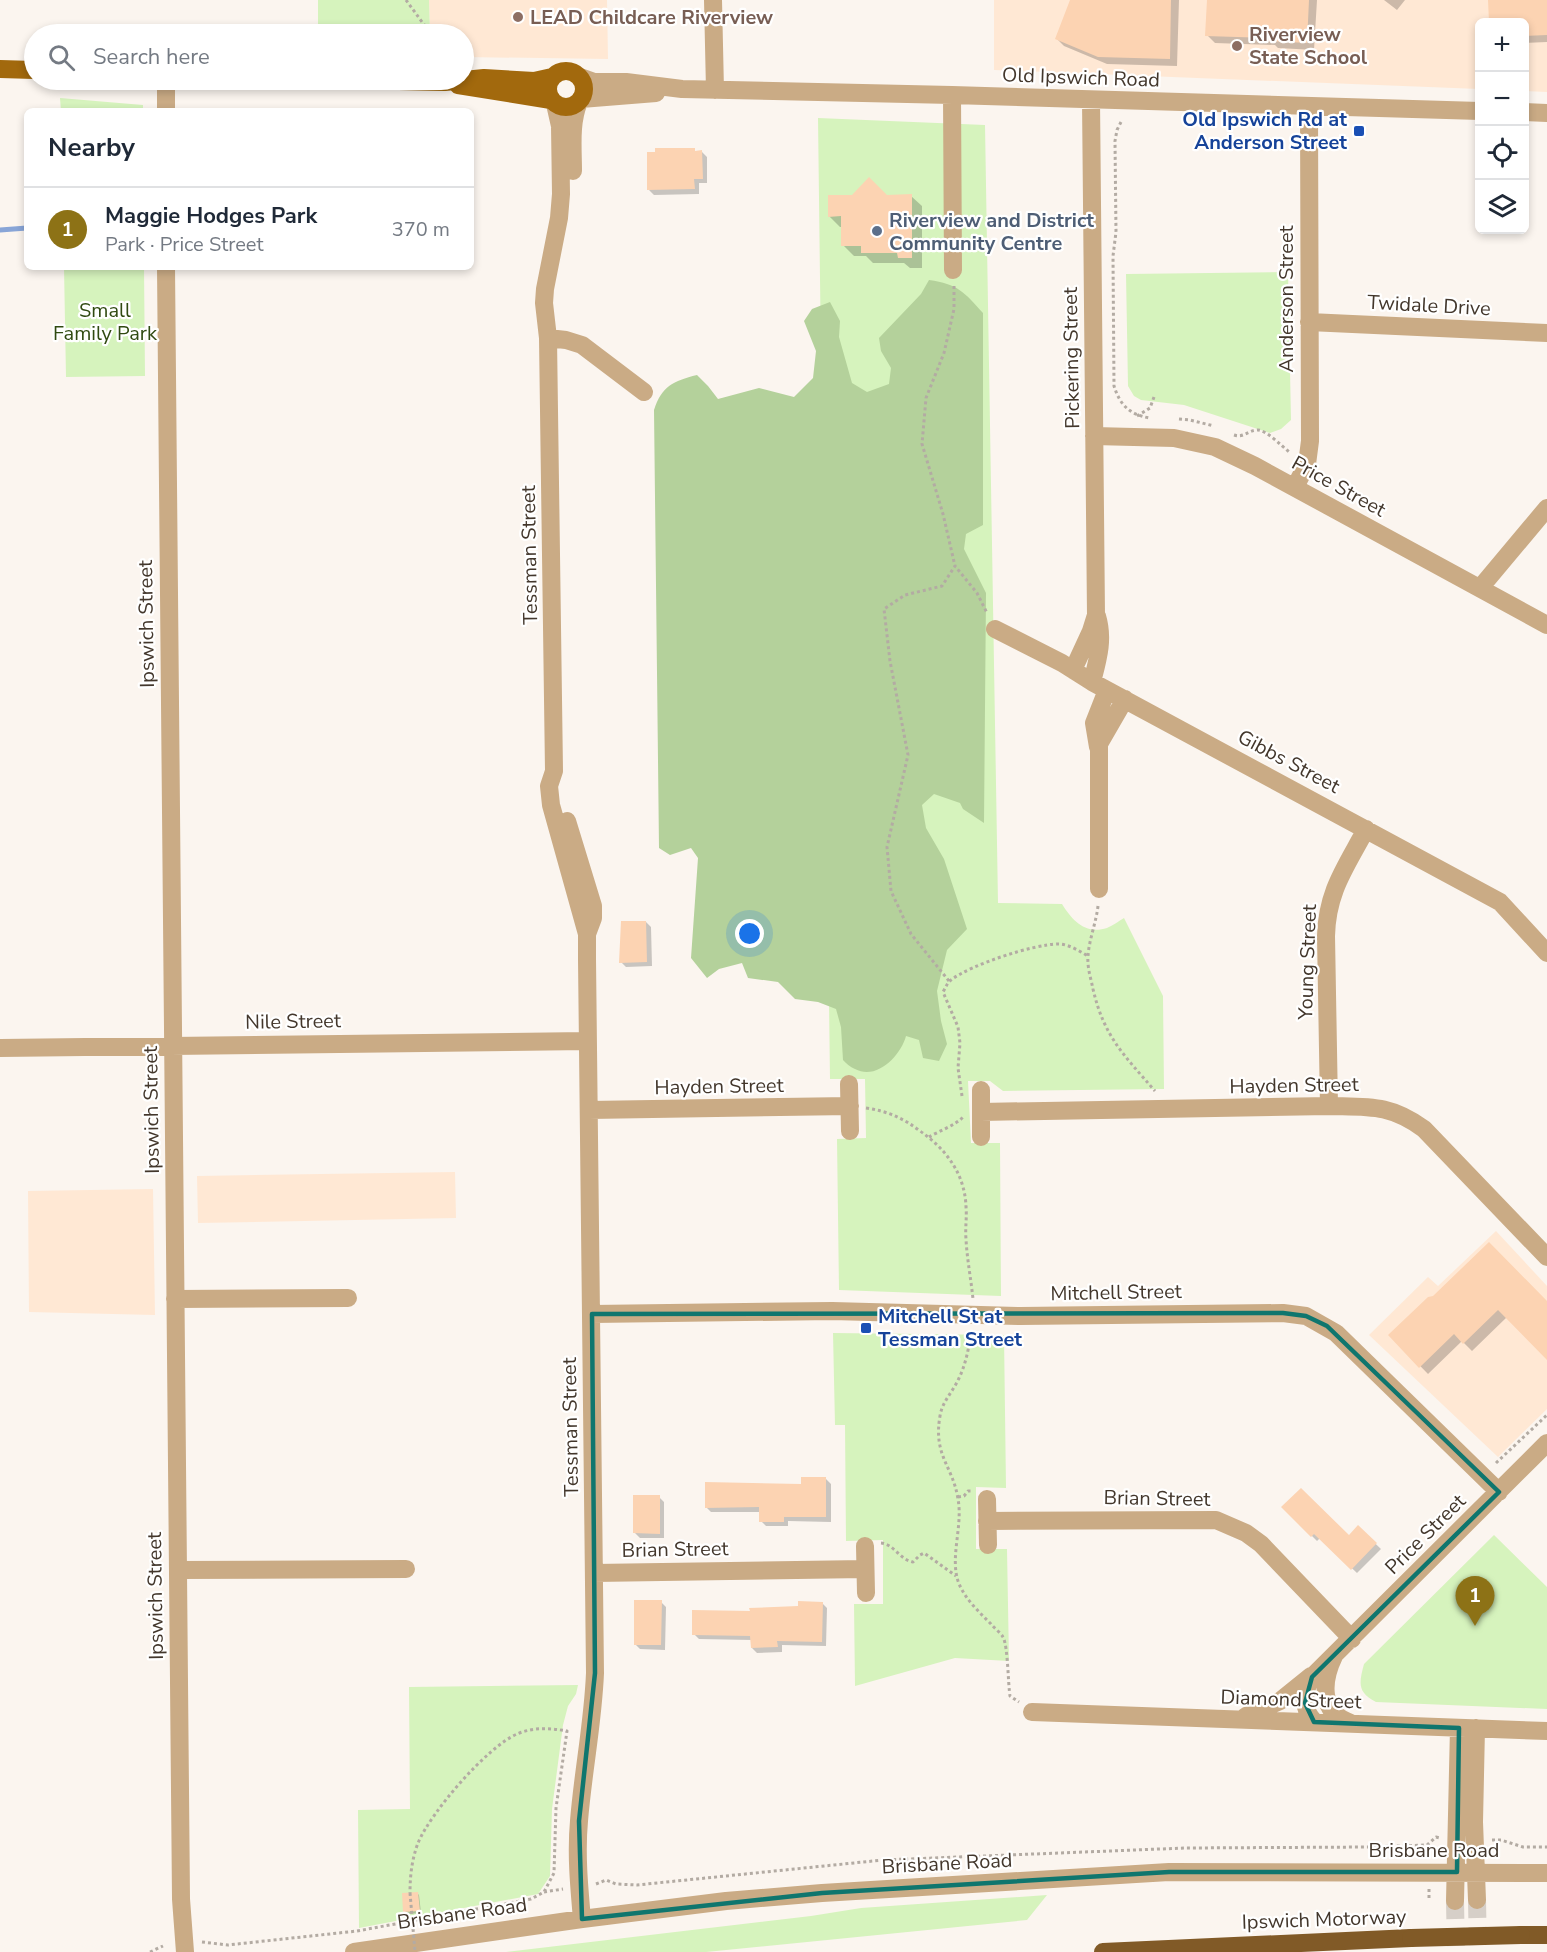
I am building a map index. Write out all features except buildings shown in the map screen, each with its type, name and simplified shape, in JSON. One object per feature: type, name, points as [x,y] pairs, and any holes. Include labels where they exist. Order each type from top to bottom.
[{"type":"highway","name":"Ipswich Motorway","points":[[1103,1952],[1411,1938],[1547,1935]]},
{"type":"main road","points":[[0,69],[24,70]]},
{"type":"main road","points":[[474,79],[534,81],[552,77],[562,71],[575,73],[580,77],[584,87],[580,101],[567,108],[553,102],[474,89]]},
{"type":"main road","points":[[552,77],[547,88],[553,102]]},
{"type":"street","points":[[713,0],[715,90]]},
{"type":"street","name":"Old Ipswich Road","points":[[580,77],[594,82],[626,82],[682,90]]},
{"type":"street","points":[[166,90],[166,108]]},
{"type":"street","name":"Old Ipswich Road","points":[[580,101],[594,97],[617,97],[682,90],[715,90],[1475,111]]},
{"type":"street","points":[[952,95],[953,270]]},
{"type":"street","name":"Pickering Street","points":[[1091,100],[1096,615],[1101,644],[1100,686],[1094,723],[1099,749]]},
{"type":"street","name":"Tessman Street","points":[[548,338],[570,219],[573,194],[573,126],[575,112],[580,101]]},
{"type":"street","name":"Tessman Street","points":[[553,102],[560,126],[561,194],[544,303],[548,338],[554,771],[549,786],[551,805],[587,934],[595,1672],[593,1713],[578,1841],[582,1919]]},
{"type":"street","name":"Anderson Street","points":[[1295,487],[1307,464],[1309,447],[1309,107]]},
{"type":"street","points":[[1529,112],[1547,113]]},
{"type":"street","name":"Ipswich Street","points":[[166,270],[181,1899],[185,1952]]},
{"type":"street","name":"Twidale Drive","points":[[1309,322],[1547,333]]},
{"type":"street","points":[[548,338],[582,345],[644,392]]},
{"type":"street","name":"Price Street","points":[[1094,436],[1174,438],[1215,447],[1295,487],[1547,625]]},
{"type":"street","points":[[1480,588],[1547,508]]},
{"type":"street","name":"Pickering Street","points":[[1073,670],[1096,615]]},
{"type":"street","name":"Gibbs Street","points":[[995,629],[1500,902],[1547,953]]},
{"type":"street","name":"Pickering Street","points":[[1099,889],[1100,739],[1125,699]]},
{"type":"street","name":"Young Street","points":[[1329,1106],[1327,916],[1335,886],[1366,829]]},
{"type":"street","name":"Nile Street","points":[[0,1048],[587,1041]]},
{"type":"street","points":[[849,1084],[850,1131]]},
{"type":"street","points":[[981,1090],[972,1110],[981,1137]]},
{"type":"street","name":"Hayden Street","points":[[589,1110],[850,1106]]},
{"type":"street","name":"Hayden Street","points":[[972,1110],[1329,1106],[1386,1109],[1413,1121],[1424,1129],[1547,1257]]},
{"type":"street","points":[[175,1299],[348,1298]]},
{"type":"street","name":"Mitchell Street","points":[[592,1314],[832,1311],[1020,1316],[1283,1313],[1306,1316],[1336,1333],[1499,1492]]},
{"type":"street","name":"Price Street","points":[[1315,1722],[1307,1710],[1305,1694],[1309,1680],[1547,1443]]},
{"type":"street","points":[[987,1499],[988,1545]]},
{"type":"street","name":"Brian Street","points":[[987,1521],[1216,1520],[1246,1533],[1261,1544],[1352,1639]]},
{"type":"street","points":[[865,1546],[866,1593]]},
{"type":"street","points":[[178,1570],[405,1569]]},
{"type":"street","name":"Brian Street","points":[[594,1573],[865,1569]]},
{"type":"street","points":[[1334,1655],[1329,1667],[1326,1686],[1330,1708],[1339,1718],[1359,1724]]},
{"type":"street","points":[[1235,1719],[1260,1711],[1280,1701],[1320,1668]]},
{"type":"street","points":[[1315,1722],[1330,1708]]},
{"type":"street","name":"Diamond Street","points":[[1032,1712],[1547,1731]]},
{"type":"street","points":[[1468,1728],[1477,1900]]},
{"type":"street","points":[[1455,1901],[1468,1728]]},
{"type":"street","name":"Brisbane Road","points":[[354,1952],[582,1919],[726,1901],[822,1893],[1169,1872],[1547,1873]]},
{"type":"path","points":[[406,0],[424,24]]},
{"type":"path","points":[[1121,122],[1115,141],[1114,386],[1124,407],[1137,416],[1150,418]]},
{"type":"path","points":[[953,270],[954,309],[944,353],[926,398],[922,444],[943,514],[955,566],[977,593],[995,629]]},
{"type":"path","points":[[1134,420],[1150,408],[1154,397]]},
{"type":"path","points":[[1171,419],[1190,420],[1214,427]]},
{"type":"path","points":[[1224,431],[1241,436],[1257,430],[1266,433],[1289,452]]},
{"type":"path","points":[[949,981],[911,934],[891,891],[887,847],[908,755],[890,661],[884,609],[905,595],[942,586],[955,566]]},
{"type":"path","points":[[1099,889],[1096,922],[1088,956],[1089,974],[1102,1022],[1114,1043],[1156,1093]]},
{"type":"path","points":[[962,1097],[958,1068],[960,1043],[958,1027],[943,992],[949,981],[992,961],[1038,947],[1064,944],[1088,956]]},
{"type":"path","points":[[850,1106],[884,1111],[908,1122],[946,1152],[960,1178],[964,1192],[973,1304]]},
{"type":"path","points":[[929,1137],[944,1127],[958,1123],[972,1110]]},
{"type":"path","points":[[1496,1463],[1547,1415]]},
{"type":"path","points":[[865,1546],[870,1543],[887,1543],[908,1562],[913,1562],[924,1553],[957,1577]]},
{"type":"path","points":[[201,1942],[228,1945],[357,1931],[531,1899],[538,1896],[549,1886],[554,1873],[556,1808],[567,1731],[541,1728],[517,1734],[495,1748],[474,1768],[440,1808],[419,1841],[410,1875],[410,1893],[415,1952]]},
{"type":"path","points":[[600,1883],[606,1881],[637,1885],[883,1860],[1185,1848],[1427,1845],[1436,1837]]},
{"type":"path","points":[[1490,1840],[1501,1840],[1523,1847],[1547,1847]]},
{"type":"path","points":[[150,1952],[163,1946]]},
{"type":"highlighted area","points":[[1283,1313],[1306,1316],[1327,1326],[1499,1492],[1312,1677],[1305,1703],[1314,1722],[1459,1728],[1457,1872],[1169,1872],[822,1893],[582,1919],[579,1821],[595,1673],[592,1314]]},
{"type":"shaded area","name":"LEAD Childcare Riverview","points":[[429,0],[607,0],[608,59],[474,57],[474,24],[430,24]]},
{"type":"shaded area","name":"Riverview State School","points":[[994,0],[1547,0],[1547,92],[1529,91],[1529,18],[1475,18],[1475,89],[994,70]]},
{"type":"shaded area","points":[[455,1172],[456,1218],[198,1223],[197,1176]]},
{"type":"shaded area","points":[[153,1189],[155,1315],[29,1312],[28,1191]]},
{"type":"shaded area","points":[[1496,1231],[1547,1286],[1547,1409],[1498,1457],[1369,1335],[1428,1277],[1438,1286]]},
{"type":"green space","points":[[318,0],[429,0],[430,24],[318,24]]},
{"type":"green space","points":[[60,98],[143,105],[143,108],[61,108]]},
{"type":"green space","points":[[818,118],[985,125],[998,903],[1062,904],[1080,925],[1099,930],[1124,918],[1163,996],[1164,1089],[1003,1091],[990,1081],[968,1081],[971,1143],[1000,1143],[1001,1296],[839,1290],[837,1139],[866,1138],[865,1079],[830,1079]]},
{"type":"green space","name":"Small Family Park","points":[[64,270],[144,270],[145,376],[66,377]]},
{"type":"green space","points":[[1288,272],[1291,420],[1281,429],[1270,433],[1184,405],[1141,400],[1134,396],[1128,386],[1126,274]]},
{"type":"green space","points":[[929,280],[960,290],[983,313],[983,525],[966,534],[964,549],[986,593],[984,823],[963,809],[960,803],[934,794],[922,805],[926,828],[944,859],[967,929],[947,950],[937,991],[947,1044],[939,1061],[923,1058],[919,1040],[906,1036],[899,1051],[887,1064],[872,1072],[863,1072],[851,1067],[843,1060],[841,1027],[836,1009],[818,1002],[795,999],[778,982],[748,978],[742,963],[719,969],[707,978],[691,958],[698,858],[691,848],[670,855],[659,848],[654,410],[665,390],[675,382],[697,375],[718,399],[759,388],[794,397],[813,378],[816,351],[804,321],[812,309],[830,302],[840,321],[839,337],[852,383],[867,392],[889,384],[891,368],[881,351],[879,338],[921,294]]},
{"type":"green space","points":[[833,1333],[1004,1335],[1006,1488],[976,1487],[976,1549],[1007,1549],[1009,1661],[955,1658],[855,1686],[854,1604],[883,1604],[883,1540],[846,1541],[845,1425],[835,1425]]},
{"type":"green space","points":[[1494,1535],[1547,1587],[1547,1709],[1376,1702],[1365,1695],[1361,1686],[1364,1664]]},
{"type":"green space","points":[[578,1685],[576,1694],[568,1706],[563,1725],[552,1809],[550,1876],[538,1894],[359,1928],[358,1810],[410,1809],[409,1687]]},
{"type":"green space","points":[[1047,1895],[1027,1920],[706,1952],[506,1952],[861,1908]]},
{"type":"waterway","points":[[0,230],[24,228]]},
{"type":"tunnel","points":[[1477,1900],[1478,1952]]},
{"type":"tunnel","points":[[1455,1901],[1456,1952]]},
{"type":"place","name":"LEAD Childcare Riverview","points":[[518,17]]},
{"type":"place","name":"Riverview State School","points":[[1237,46]]},
{"type":"place","name":"Old Ipswich Rd at Anderson Street","points":[[1359,131]]},
{"type":"place","name":"Riverview and District Community Centre","points":[[877,231]]},
{"type":"place","name":"Mitchell St at Tessman Street","points":[[866,1328]]},
{"type":"place","name":"Maggie Hodges Park","points":[[1475,1626]]}]
